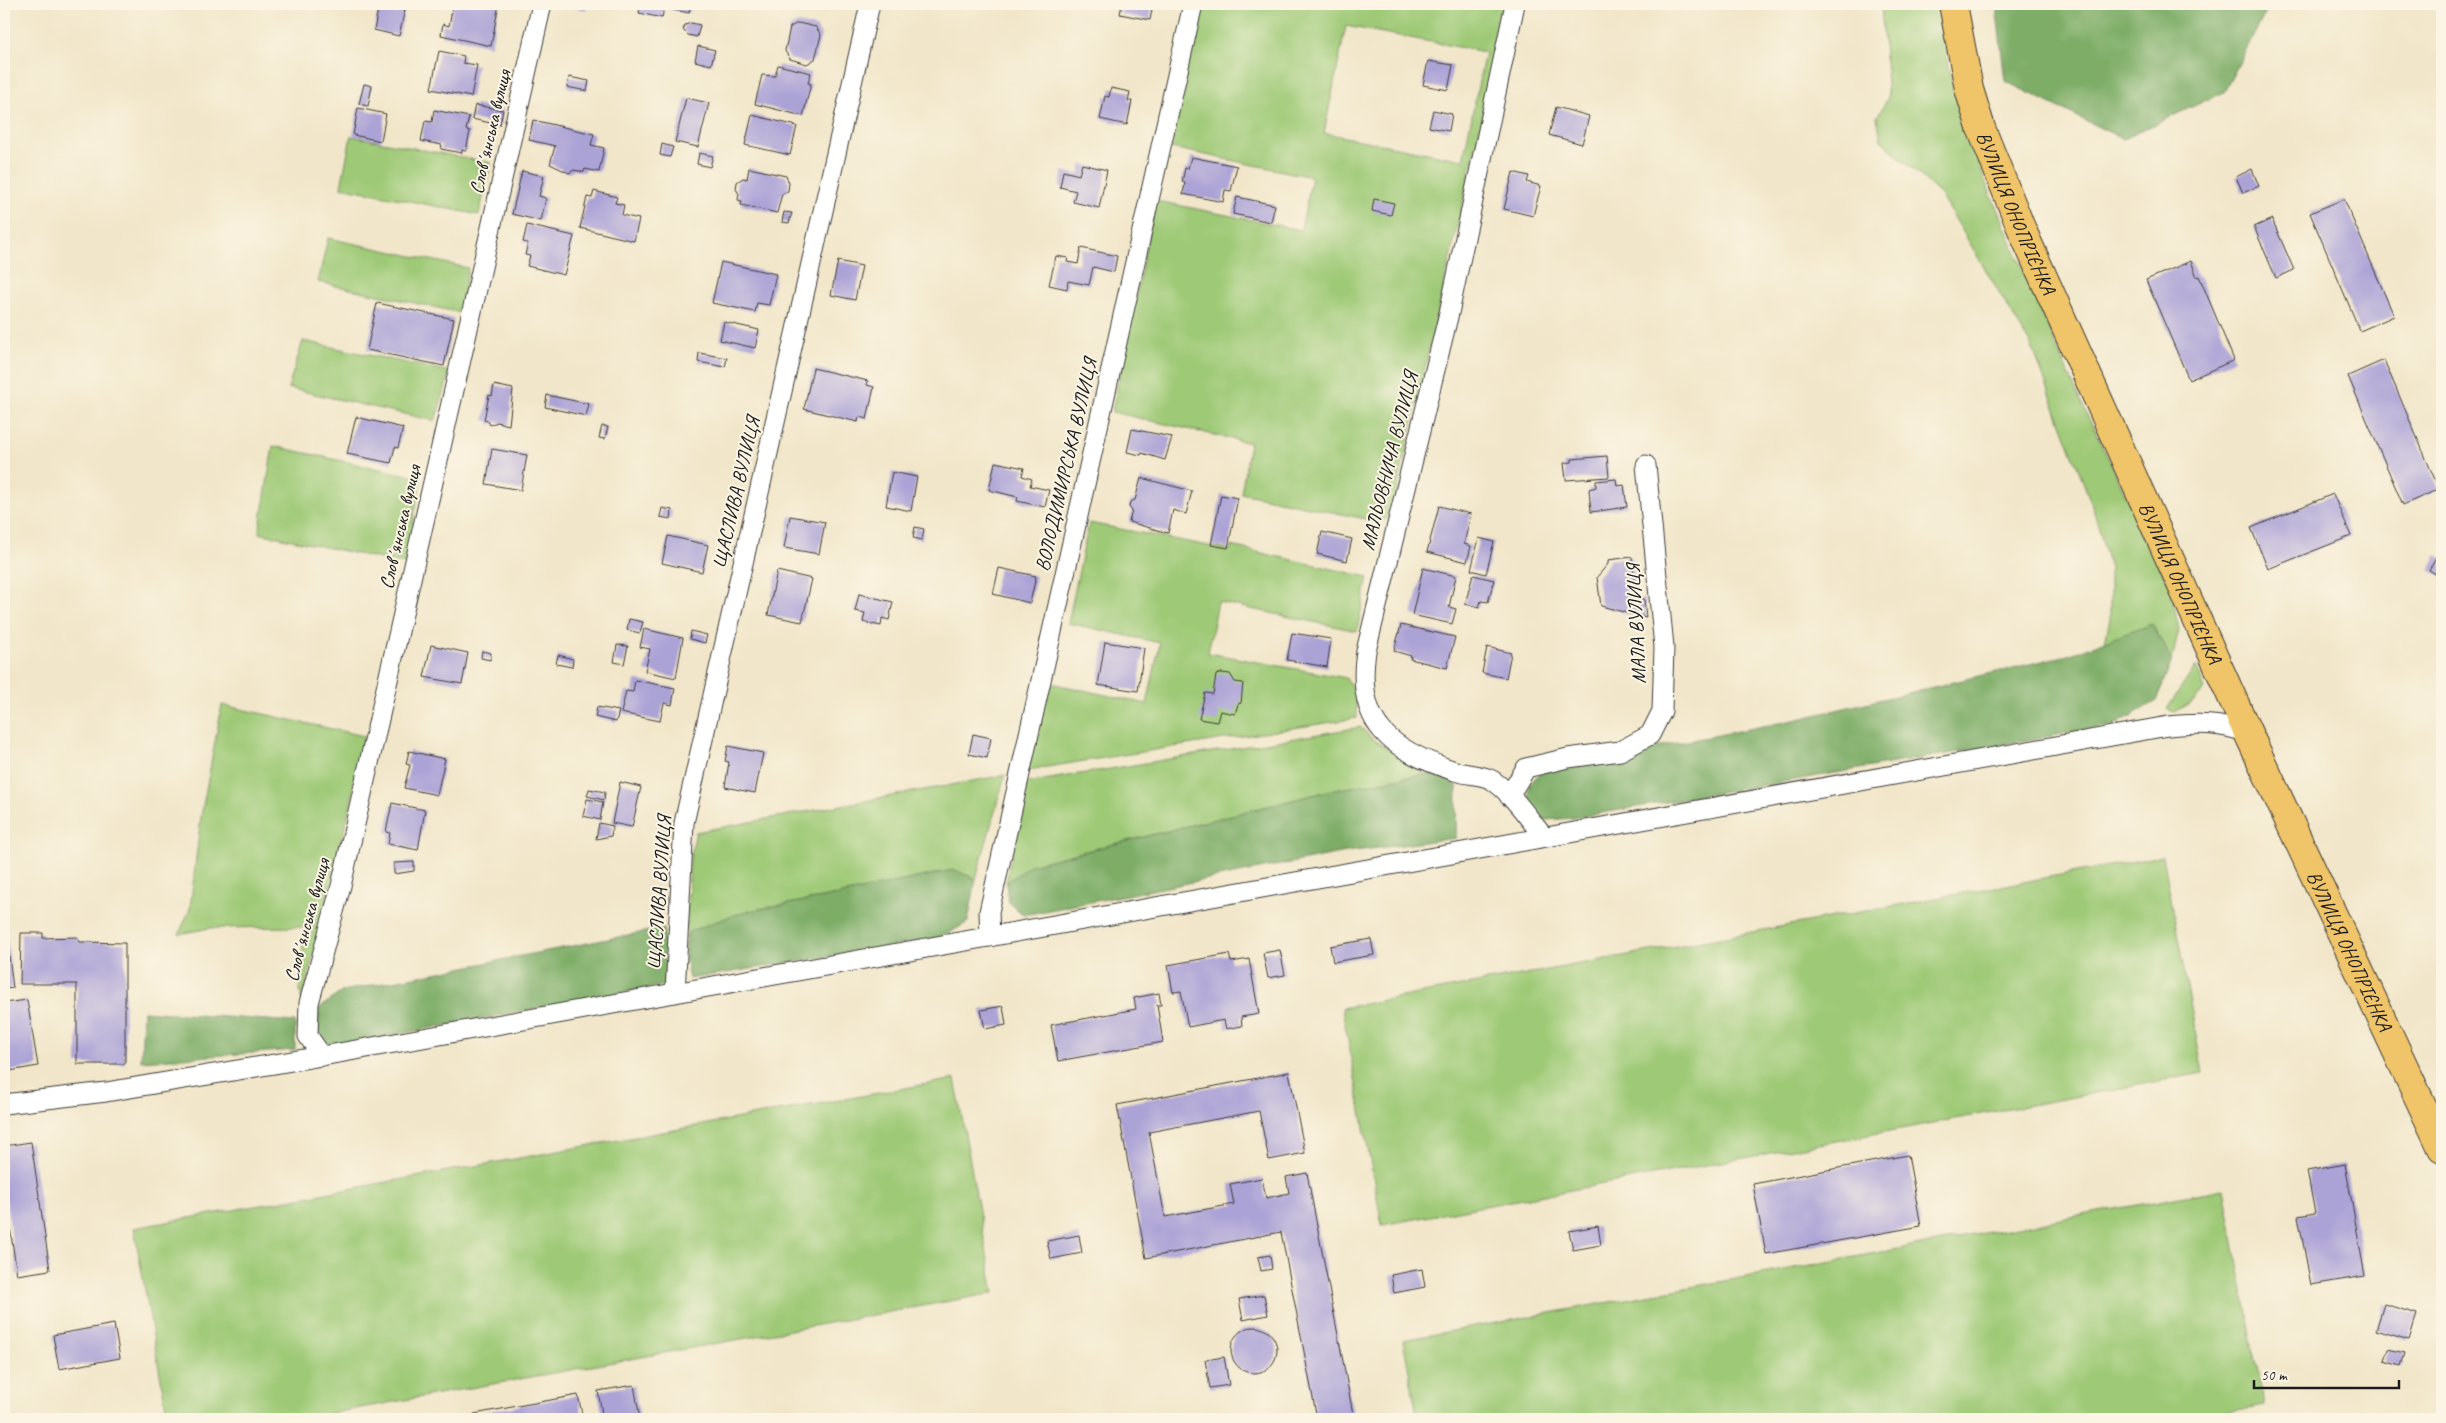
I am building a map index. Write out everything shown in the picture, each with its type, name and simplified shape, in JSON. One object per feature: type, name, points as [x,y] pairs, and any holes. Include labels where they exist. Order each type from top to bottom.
[{"type":"main road","name":"ВУЛИЦЯ ОНОПРІЄНКА","points":[[1953,4],[1968,89],[1993,160],[2022,230],[2248,733],[2442,1148]]},
{"type":"street","name":"Словʼянська вулиця","points":[[322,1056],[308,1036],[309,1002],[341,886],[542,4]]},
{"type":"street","name":"ЩАСЛИВА ВУЛИЦЯ","points":[[675,993],[684,823],[870,4]]},
{"type":"street","name":"ВОЛОДИМИРСЬКА ВУЛИЦЯ","points":[[990,937],[989,912],[1193,4]]},
{"type":"street","name":"МАЛЬОВНИЧА ВУЛИЦЯ","points":[[1515,4],[1449,312],[1362,674],[1365,701],[1374,720],[1390,741],[1420,759],[1457,772],[1491,780],[1509,796],[1544,836]]},
{"type":"street","name":"МАЛА ВУЛИЦЯ","points":[[1509,796],[1526,768],[1568,758],[1620,751],[1650,735],[1662,711],[1664,647],[1646,465]]},
{"type":"street","points":[[4,1104],[106,1092],[322,1056],[1544,836],[2168,726],[2200,723],[2226,726],[2248,733]]},
{"type":"green space","points":[[1198,4],[1502,4],[1497,54],[1391,516],[1380,522],[1241,493],[1250,443],[1112,412],[1155,203],[1162,202],[1301,230],[1312,177],[1167,147]],"holes":[[[1346,26],[1485,52],[1463,160],[1324,133]]]},
{"type":"green space","points":[[1881,4],[1940,4],[1951,79],[1985,181],[2079,398],[2170,586],[2179,630],[2172,661],[2152,624],[2105,642],[2110,619],[2110,568],[2093,508],[2033,349],[1941,195],[1881,140],[1877,117],[1888,98]]},
{"type":"green space","points":[[1996,4],[2270,4],[2224,92],[2123,139],[2005,81]]},
{"type":"green space","points":[[351,136],[491,163],[479,215],[341,187]]},
{"type":"green space","points":[[328,238],[468,268],[461,313],[318,282]]},
{"type":"green space","points":[[303,341],[450,372],[435,421],[288,388]]},
{"type":"green space","points":[[273,446],[421,478],[405,564],[259,533]]},
{"type":"green space","points":[[1089,523],[1230,550],[1231,546],[1368,577],[1357,631],[1218,602],[1208,653],[1346,678],[1356,695],[1357,718],[1028,770],[1048,685],[1055,684],[1147,704],[1160,643],[1068,623]]},
{"type":"green space","points":[[2152,624],[2172,661],[2156,701],[2115,725],[1573,818],[1546,820],[1528,807],[1530,783],[1545,769],[1794,720],[2068,655]]},
{"type":"green space","points":[[2196,666],[2205,689],[2195,700],[2174,712],[2167,709]]},
{"type":"green space","points":[[222,705],[364,736],[351,803],[302,1001],[300,990],[304,927],[210,928],[179,934],[190,909],[201,816]]},
{"type":"green space","points":[[1361,727],[1369,736],[1425,774],[1329,791],[1030,865],[1006,883],[1026,783]]},
{"type":"green space","points":[[1438,772],[1457,785],[1456,838],[1346,852],[1024,915],[1008,902],[1006,883],[1030,865],[1329,791]]},
{"type":"green space","points":[[1005,775],[976,879],[953,870],[838,895],[743,912],[690,931],[686,938],[690,858],[696,832]]},
{"type":"green space","points":[[2163,856],[2203,1073],[1382,1225],[1342,1008]]},
{"type":"green space","points":[[954,870],[976,879],[968,922],[941,938],[689,979],[685,948],[690,931],[743,912],[838,895]]},
{"type":"green space","points":[[664,928],[665,985],[327,1047],[318,1032],[318,1009],[343,991]]},
{"type":"green space","points":[[143,1011],[295,1022],[295,1050],[141,1061]]},
{"type":"green space","points":[[955,1079],[994,1293],[300,1419],[168,1419],[134,1228]]},
{"type":"green space","points":[[2224,1189],[2264,1405],[2188,1419],[1418,1419],[1403,1340]]},
{"type":"building","points":[[379,4],[406,5],[399,36],[374,30]]},
{"type":"building","points":[[453,4],[499,4],[491,46],[441,35],[443,24],[449,26]]},
{"type":"building","points":[[561,4],[587,4],[586,10]]},
{"type":"building","points":[[641,4],[691,4],[689,13],[664,8],[662,18],[639,13]]},
{"type":"building","points":[[1122,4],[1153,4],[1150,20],[1120,14]]},
{"type":"building","points":[[691,23],[700,25],[697,37],[688,35],[683,30],[685,25]]},
{"type":"building","points":[[798,23],[816,27],[821,35],[815,59],[807,64],[790,59],[785,51],[790,27]]},
{"type":"building","points":[[698,46],[715,50],[711,65],[695,61]]},
{"type":"building","points":[[439,51],[464,56],[463,63],[477,65],[471,97],[431,89]]},
{"type":"building","points":[[1428,61],[1453,65],[1448,90],[1423,85]]},
{"type":"building","points":[[778,65],[811,73],[808,83],[811,84],[803,116],[755,104],[762,75],[775,76]]},
{"type":"building","points":[[569,77],[589,81],[587,91],[567,87]]},
{"type":"building","points":[[364,84],[372,86],[368,106],[359,104]]},
{"type":"building","points":[[1111,88],[1130,92],[1128,101],[1132,101],[1127,125],[1100,119],[1105,96],[1109,97]]},
{"type":"building","points":[[686,98],[709,103],[698,147],[675,142]]},
{"type":"building","points":[[475,105],[503,110],[500,125],[472,119]]},
{"type":"building","points":[[1556,107],[1589,116],[1582,144],[1549,135]]},
{"type":"building","points":[[358,108],[386,114],[381,141],[353,135]]},
{"type":"building","points":[[434,110],[469,117],[466,130],[470,131],[466,151],[462,150],[462,153],[441,149],[442,145],[421,141],[425,121],[432,122]]},
{"type":"building","points":[[1433,110],[1452,114],[1449,131],[1429,127]]},
{"type":"building","points":[[752,115],[797,126],[790,155],[745,145]]},
{"type":"building","points":[[533,120],[594,134],[591,145],[604,148],[599,172],[585,169],[584,172],[574,170],[569,173],[550,164],[555,146],[529,140]]},
{"type":"building","points":[[662,144],[673,147],[670,157],[660,155]]},
{"type":"building","points":[[699,153],[713,156],[710,167],[697,164]]},
{"type":"building","points":[[1191,157],[1237,166],[1231,191],[1225,190],[1223,202],[1183,194],[1185,183],[1182,182],[1185,168],[1188,169]]},
{"type":"building","points":[[1082,164],[1107,170],[1099,208],[1073,202],[1076,191],[1060,187],[1063,171],[1079,175]]},
{"type":"building","points":[[749,168],[786,176],[789,183],[788,191],[782,194],[777,213],[741,205],[742,201],[738,200],[739,194],[736,189],[737,182],[743,178],[747,179]]},
{"type":"building","points":[[2252,169],[2259,186],[2243,193],[2236,177]]},
{"type":"building","points":[[522,171],[544,176],[539,196],[546,198],[541,221],[512,214]]},
{"type":"building","points":[[1513,172],[1529,176],[1527,182],[1541,186],[1533,216],[1504,209]]},
{"type":"building","points":[[594,191],[617,197],[615,203],[624,205],[622,215],[639,219],[634,241],[580,228],[587,197],[592,198]]},
{"type":"building","points":[[1237,197],[1275,205],[1271,222],[1233,214]]},
{"type":"building","points":[[1374,199],[1394,203],[1391,215],[1372,211]]},
{"type":"building","points":[[2344,199],[2394,316],[2360,331],[2310,213]]},
{"type":"building","points":[[784,212],[792,213],[789,223],[782,222]]},
{"type":"building","points":[[2272,219],[2294,270],[2276,278],[2254,227]]},
{"type":"building","points":[[527,225],[574,236],[564,275],[527,266],[530,256],[525,255],[528,243],[523,242]]},
{"type":"building","points":[[1081,248],[1117,256],[1114,272],[1093,267],[1089,285],[1068,281],[1067,289],[1049,285],[1056,256],[1068,258],[1067,262],[1078,264]]},
{"type":"building","points":[[838,261],[862,266],[855,300],[831,295]]},
{"type":"building","points":[[2191,261],[2234,360],[2189,380],[2146,280]]},
{"type":"building","points":[[721,262],[776,274],[769,305],[757,303],[755,312],[712,303]]},
{"type":"building","points":[[377,303],[454,319],[444,366],[367,350]]},
{"type":"building","points":[[724,322],[759,330],[755,348],[720,340]]},
{"type":"building","points":[[699,353],[727,358],[725,367],[698,362]]},
{"type":"building","points":[[2384,360],[2439,489],[2403,505],[2348,376]]},
{"type":"building","points":[[813,368],[868,381],[867,385],[874,387],[867,419],[859,417],[858,422],[804,409]]},
{"type":"building","points":[[494,385],[513,389],[509,425],[497,422],[490,425],[488,421],[484,420],[489,395],[492,396]]},
{"type":"building","points":[[547,395],[589,404],[586,416],[545,407]]},
{"type":"building","points":[[356,417],[403,428],[398,448],[395,447],[391,463],[347,454]]},
{"type":"building","points":[[602,426],[608,427],[605,439],[599,438]]},
{"type":"building","points":[[1132,429],[1172,437],[1165,460],[1142,453],[1141,455],[1127,452]]},
{"type":"building","points":[[492,449],[527,455],[521,490],[486,484]]},
{"type":"building","points":[[1607,456],[1609,477],[1566,480],[1564,463],[1572,462],[1572,459]]},
{"type":"building","points":[[995,462],[1024,468],[1022,476],[1032,479],[1030,486],[1049,490],[1045,507],[1017,501],[1018,497],[989,490]]},
{"type":"building","points":[[892,472],[917,477],[911,511],[886,506]]},
{"type":"building","points":[[1141,478],[1192,491],[1186,514],[1173,510],[1168,533],[1129,522],[1132,511],[1129,507],[1130,502],[1135,500]]},
{"type":"building","points":[[1616,479],[1617,486],[1624,485],[1627,507],[1591,512],[1589,489],[1596,487],[1596,481]]},
{"type":"building","points":[[2333,494],[2351,536],[2268,569],[2251,528]]},
{"type":"building","points":[[1221,495],[1238,498],[1228,548],[1211,545]]},
{"type":"building","points":[[1439,506],[1471,514],[1464,544],[1471,546],[1467,562],[1427,552]]},
{"type":"building","points":[[662,508],[672,510],[671,519],[660,517]]},
{"type":"building","points":[[790,516],[825,522],[819,554],[784,548]]},
{"type":"building","points":[[915,527],[924,529],[922,540],[913,538]]},
{"type":"building","points":[[1322,532],[1352,539],[1347,561],[1317,554]]},
{"type":"building","points":[[668,536],[708,545],[702,572],[662,563]]},
{"type":"building","points":[[1479,538],[1494,542],[1486,574],[1471,570]]},
{"type":"building","points":[[2437,555],[2442,558],[2442,578],[2429,570]]},
{"type":"building","points":[[1632,557],[1636,599],[1644,599],[1646,618],[1601,606],[1597,577],[1608,564],[1608,560]]},
{"type":"building","points":[[999,568],[1036,576],[1030,603],[993,594]]},
{"type":"building","points":[[1423,568],[1456,576],[1449,607],[1456,609],[1452,624],[1412,615]]},
{"type":"building","points":[[777,571],[812,579],[802,622],[768,615]]},
{"type":"building","points":[[1473,575],[1494,580],[1488,602],[1481,601],[1479,607],[1465,604]]},
{"type":"building","points":[[859,594],[893,602],[889,620],[882,618],[881,626],[863,622],[865,613],[855,611]]},
{"type":"building","points":[[629,619],[643,622],[640,633],[627,630]]},
{"type":"building","points":[[1401,625],[1455,637],[1447,668],[1410,659],[1411,656],[1394,651]]},
{"type":"building","points":[[644,629],[683,638],[676,678],[645,671],[650,649],[640,647]]},
{"type":"building","points":[[691,631],[707,635],[705,643],[690,639]]},
{"type":"building","points":[[1292,633],[1331,639],[1327,667],[1287,660]]},
{"type":"building","points":[[1105,642],[1144,648],[1138,691],[1098,685]]},
{"type":"building","points":[[431,645],[468,653],[462,684],[424,677]]},
{"type":"building","points":[[617,645],[628,646],[624,664],[614,662]]},
{"type":"building","points":[[1487,647],[1511,653],[1506,678],[1482,673]]},
{"type":"building","points":[[482,651],[491,653],[490,660],[481,658]]},
{"type":"building","points":[[558,655],[573,659],[572,667],[556,664]]},
{"type":"building","points":[[1222,673],[1230,674],[1235,682],[1243,683],[1241,703],[1238,704],[1235,714],[1220,711],[1217,722],[1199,719],[1205,693],[1213,694],[1216,675]]},
{"type":"building","points":[[635,680],[675,688],[672,705],[664,703],[660,721],[621,713],[626,691],[633,692]]},
{"type":"building","points":[[597,707],[619,711],[616,722],[595,717]]},
{"type":"building","points":[[973,734],[991,738],[987,758],[969,754]]},
{"type":"building","points":[[728,746],[763,753],[755,793],[725,787],[729,762],[725,761]]},
{"type":"building","points":[[409,751],[445,759],[437,795],[404,788],[410,765],[406,764]]},
{"type":"building","points":[[620,782],[641,787],[632,827],[612,823]]},
{"type":"building","points":[[589,789],[605,792],[604,800],[587,796]]},
{"type":"building","points":[[587,799],[603,802],[600,820],[583,816]]},
{"type":"building","points":[[392,803],[425,810],[418,850],[388,844],[390,833],[386,832]]},
{"type":"building","points":[[599,823],[613,826],[611,836],[596,839]]},
{"type":"building","points":[[414,862],[414,871],[394,874],[394,863]]},
{"type":"building","points":[[21,933],[43,933],[43,938],[77,937],[80,942],[125,943],[125,1064],[77,1064],[77,984],[20,984]]},
{"type":"building","points":[[4,939],[7,939],[13,988],[4,989]]},
{"type":"building","points":[[1371,939],[1374,955],[1333,962],[1330,946]]},
{"type":"building","points":[[1280,950],[1285,975],[1268,978],[1263,953]]},
{"type":"building","points":[[1229,954],[1231,962],[1249,959],[1259,1014],[1241,1017],[1242,1026],[1226,1029],[1224,1020],[1188,1027],[1181,991],[1173,992],[1168,965]]},
{"type":"building","points":[[1159,993],[1161,1005],[1157,1005],[1163,1042],[1058,1061],[1051,1025],[1136,1009],[1134,998]]},
{"type":"building","points":[[27,1000],[38,1066],[4,1072],[4,1003]]},
{"type":"building","points":[[1003,1006],[1006,1025],[985,1029],[981,1010]]},
{"type":"building","points":[[1289,1072],[1305,1153],[1269,1160],[1259,1111],[1149,1132],[1165,1217],[1234,1204],[1230,1184],[1262,1178],[1266,1198],[1289,1193],[1286,1177],[1307,1173],[1354,1419],[1317,1419],[1281,1232],[1146,1258],[1117,1105]]},
{"type":"building","points":[[31,1142],[50,1270],[17,1275],[4,1186],[4,1146]]},
{"type":"building","points":[[1908,1155],[1921,1226],[1766,1254],[1753,1184]]},
{"type":"building","points":[[2345,1164],[2365,1276],[2311,1285],[2298,1216],[2315,1213],[2307,1171]]},
{"type":"building","points":[[1598,1226],[1601,1245],[1573,1250],[1569,1231]]},
{"type":"building","points":[[1079,1235],[1082,1253],[1051,1259],[1047,1241]]},
{"type":"building","points":[[1270,1255],[1272,1269],[1261,1271],[1258,1257]]},
{"type":"building","points":[[1422,1269],[1425,1287],[1394,1293],[1391,1275]]},
{"type":"building","points":[[1264,1295],[1268,1315],[1243,1320],[1239,1299]]},
{"type":"building","points":[[2384,1304],[2417,1314],[2409,1340],[2376,1330]]},
{"type":"building","points":[[114,1324],[120,1358],[59,1369],[53,1335]]},
{"type":"building","points":[[1254,1327],[1267,1331],[1273,1337],[1277,1350],[1273,1363],[1267,1369],[1254,1373],[1241,1369],[1235,1363],[1231,1350],[1235,1337],[1241,1331]]},
{"type":"building","points":[[2388,1349],[2405,1353],[2401,1366],[2384,1361]]},
{"type":"building","points":[[1224,1357],[1229,1385],[1210,1388],[1205,1360]]},
{"type":"building","points":[[634,1385],[640,1419],[603,1419],[598,1391]]},
{"type":"building","points":[[578,1395],[583,1419],[475,1419],[474,1414]]}]
